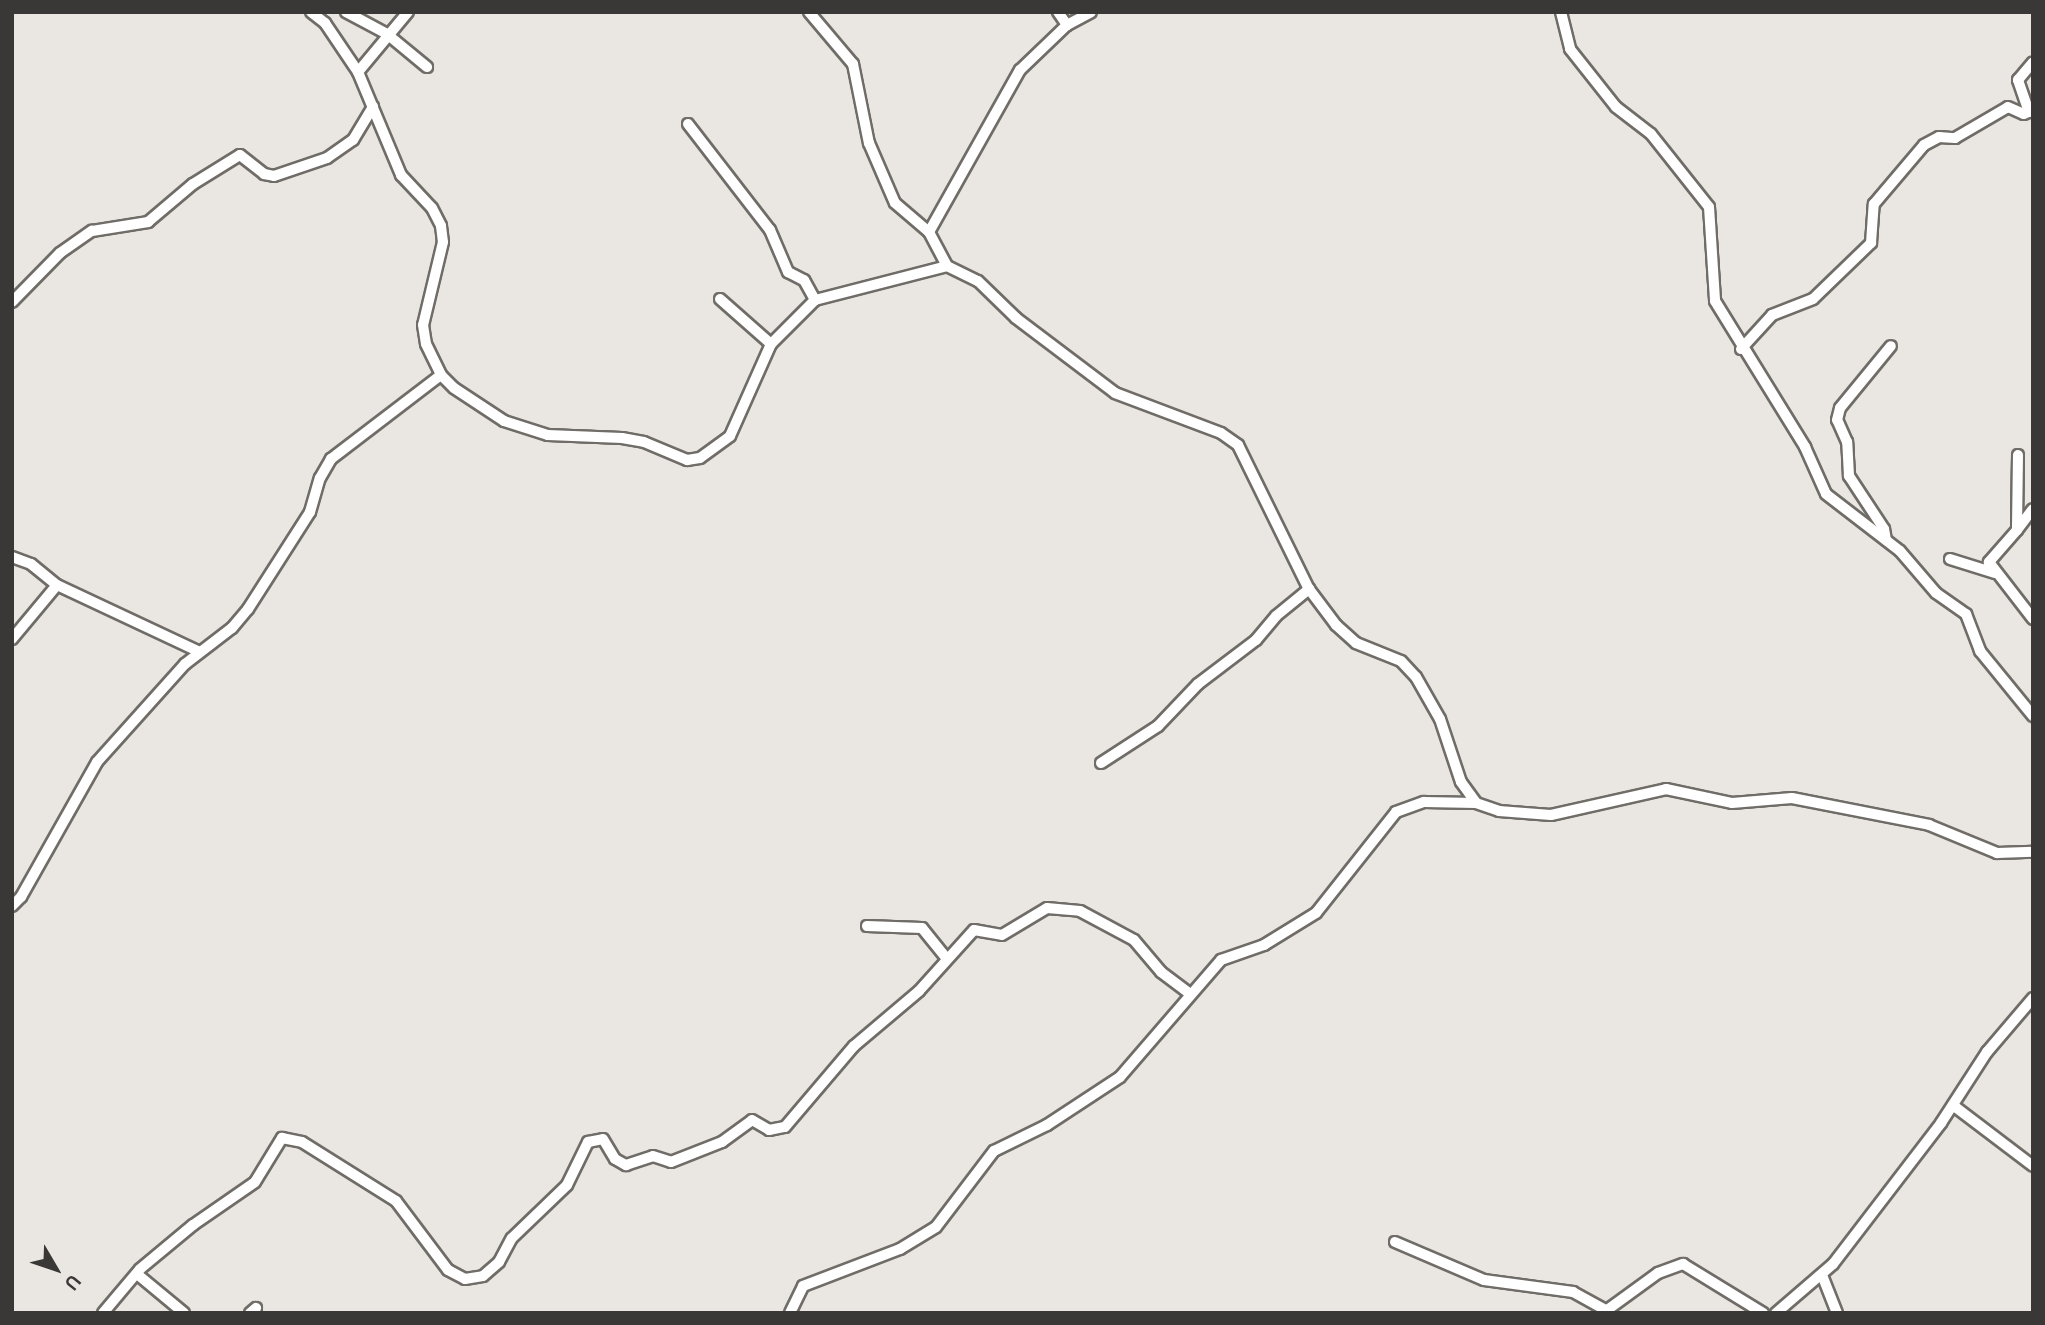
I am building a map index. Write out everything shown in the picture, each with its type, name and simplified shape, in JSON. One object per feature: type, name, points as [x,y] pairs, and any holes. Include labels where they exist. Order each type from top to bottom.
[{"type":"street","points":[[311,12],[325,23],[358,72],[401,174],[432,208],[442,226],[443,242],[424,325],[426,344],[442,375],[467,399],[517,426],[569,439],[644,442],[694,460],[720,446],[739,423],[771,344],[815,300],[947,266]]},
{"type":"street","points":[[346,12],[387,34],[427,67]]},
{"type":"street","points":[[358,72],[408,12]]},
{"type":"street","points":[[809,12],[853,64],[869,143],[895,203],[929,232],[947,266],[978,281],[1016,318],[1115,393],[1221,433],[1238,445],[1310,589],[1348,637],[1401,661],[1416,677],[1440,719],[1461,782],[1476,803]]},
{"type":"street","points":[[1058,12],[1067,24]]},
{"type":"street","points":[[929,232],[1020,70],[1067,24],[1091,12]]},
{"type":"street","points":[[1561,12],[1570,49],[1616,107],[1651,134],[1709,207],[1714,233],[1712,290],[1741,349],[1805,447],[1826,494],[1886,540],[1936,593],[1966,614],[1977,646],[2033,716]]},
{"type":"street","points":[[2031,111],[2018,80],[2033,62]]},
{"type":"street","points":[[12,302],[60,253],[92,231],[148,222],[193,184],[240,155],[264,174],[274,176],[327,158],[353,140],[373,107]]},
{"type":"street","points":[[1741,349],[1772,315],[1813,299],[1871,243],[1874,204],[1923,146],[1939,137],[1955,138],[2008,107],[2031,111]]},
{"type":"street","points":[[688,124],[770,230],[788,272],[804,280],[815,300]]},
{"type":"street","points":[[720,299],[771,344]]},
{"type":"street","points":[[1886,540],[1884,529],[1849,476],[1847,442],[1837,420],[1840,408],[1891,346]]},
{"type":"street","points":[[12,906],[22,897],[44,850],[97,762],[198,651],[236,625],[282,560],[310,512],[320,478],[331,459],[442,375]]},
{"type":"street","points":[[2017,530],[2018,455]]},
{"type":"street","points":[[1994,573],[1989,559],[2033,509]]},
{"type":"street","points":[[12,557],[31,565],[57,585],[198,651]]},
{"type":"street","points":[[1951,559],[1994,573],[2022,600],[2033,619]]},
{"type":"street","points":[[12,639],[57,585]]},
{"type":"street","points":[[1101,763],[1158,726],[1198,684],[1256,640],[1276,616],[1310,589]]},
{"type":"street","points":[[790,1313],[803,1286],[900,1249],[936,1227],[994,1152],[1047,1125],[1120,1077],[1163,1031],[1189,993],[1221,960],[1264,945],[1316,913],[1396,811],[1424,802],[1476,803],[1499,811],[1551,815],[1666,789],[1732,803],[1792,798],[1929,825],[1997,853],[2033,852]]},
{"type":"street","points":[[103,1313],[137,1274],[193,1225],[255,1182],[282,1138],[302,1142],[396,1200],[448,1270],[465,1279],[483,1276],[499,1262],[512,1238],[567,1185],[589,1142],[603,1139],[615,1159],[626,1165],[653,1156],[671,1162],[722,1142],[752,1120],[769,1130],[785,1127],[854,1046],[905,1004],[976,929],[1003,935],[1047,908],[1074,910],[1134,940],[1161,972],[1189,993]]},
{"type":"street","points":[[867,926],[922,928],[947,959]]},
{"type":"street","points":[[1776,1313],[1822,1275],[1954,1106],[1987,1052],[2033,998]]},
{"type":"street","points":[[1954,1106],[2033,1166]]},
{"type":"street","points":[[1395,1242],[1483,1280],[1573,1292],[1604,1311],[1658,1273],[1683,1264],[1763,1313]]},
{"type":"street","points":[[137,1274],[184,1313]]},
{"type":"street","points":[[1822,1275],[1837,1313]]},
{"type":"street","points":[[1791,1302],[1797,1313]]}]
